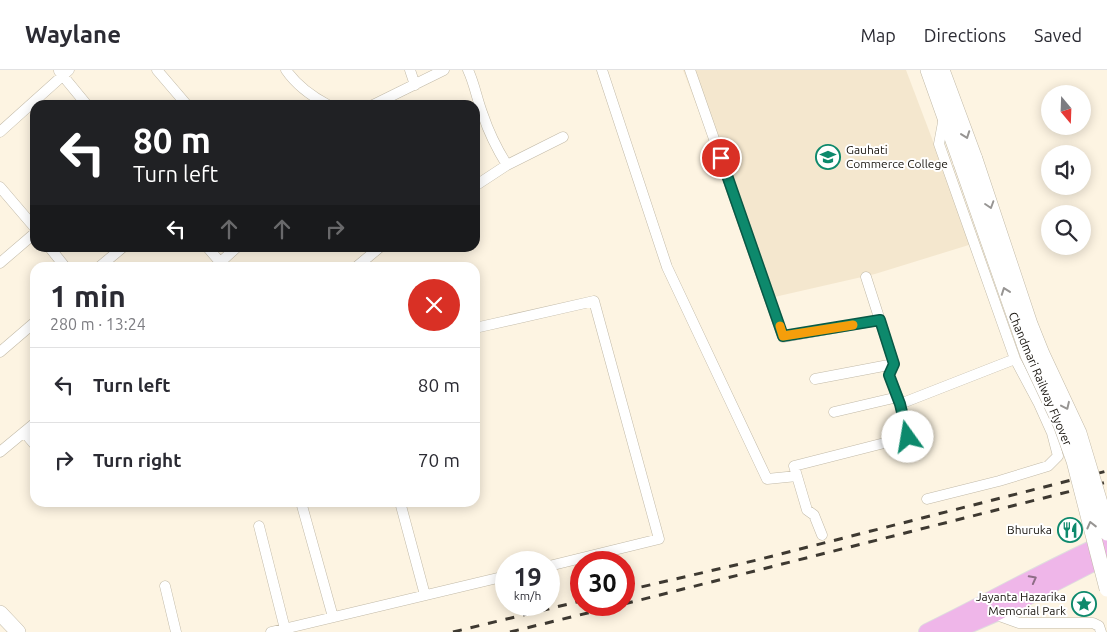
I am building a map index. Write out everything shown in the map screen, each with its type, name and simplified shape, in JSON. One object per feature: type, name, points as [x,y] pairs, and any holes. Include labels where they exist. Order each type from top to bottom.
[{"type":"main road","name":"Chandmari Railway Flyover","points":[[928,70],[941,78],[968,160],[1030,324],[1079,433],[1107,533]]},
{"type":"main road","name":"Chandmari Railway Flyover","points":[[968,160],[1028,355],[1061,425],[1074,462],[1107,590]]},
{"type":"main road","points":[[952,632],[1078,555],[1107,542]]},
{"type":"main road","points":[[927,632],[992,608],[1107,556]]},
{"type":"main road","points":[[0,612],[18,632]]},
{"type":"street","points":[[157,70],[183,100]]},
{"type":"street","points":[[286,70],[293,80],[318,100]]},
{"type":"street","points":[[410,70],[416,85]]},
{"type":"street","points":[[383,100],[444,70]]},
{"type":"street","points":[[468,70],[475,85],[479,100]]},
{"type":"street","points":[[602,70],[667,267],[767,479],[797,476]]},
{"type":"street","points":[[690,70],[783,336],[880,320]]},
{"type":"street","points":[[34,100],[63,72],[83,100]]},
{"type":"street","points":[[0,132],[30,103]]},
{"type":"street","points":[[480,105],[491,136],[506,165]]},
{"type":"street","points":[[927,499],[999,481],[1048,466],[1058,456],[1052,433],[1015,359],[939,144],[951,112]]},
{"type":"street","points":[[480,183],[506,165],[563,137]]},
{"type":"street","points":[[0,187],[30,222]]},
{"type":"street","points":[[0,263],[30,237]]},
{"type":"street","points":[[53,252],[61,262]]},
{"type":"street","points":[[105,262],[117,252]]},
{"type":"street","points":[[220,262],[232,252]]},
{"type":"street","points":[[362,262],[374,252]]},
{"type":"street","points":[[822,535],[814,515],[808,510],[794,466],[908,437],[899,401],[889,375],[894,364],[866,276]]},
{"type":"street","points":[[480,327],[594,301],[659,539],[560,563]]},
{"type":"street","points":[[0,352],[30,326]]},
{"type":"street","points":[[834,412],[899,401],[1015,359]]},
{"type":"street","points":[[815,379],[894,364]]},
{"type":"street","points":[[0,452],[30,427]]},
{"type":"street","points":[[24,432],[30,439]]},
{"type":"street","points":[[302,507],[332,617]]},
{"type":"street","points":[[401,507],[425,596]]},
{"type":"street","points":[[259,526],[285,629]]},
{"type":"street","points":[[271,632],[495,579]]},
{"type":"street","points":[[164,586],[176,632]]},
{"type":"street","points":[[992,608],[1019,623],[1093,623],[1099,626],[1101,632]]},
{"type":"shaded area","name":"Gauhati Commerce College","points":[[683,70],[906,70],[972,244],[875,274],[770,298]]},
{"type":"railway","points":[[635,588],[757,560],[1107,471]]},
{"type":"railway","points":[[635,601],[1107,482]]},
{"type":"railway","points":[[453,632],[570,604]]},
{"type":"railway","points":[[510,632],[575,616]]},
{"type":"slow traffic","points":[[780,326],[783,336],[853,325]]},
{"type":"place","name":"Gauhati Commerce College","points":[[828,157]]},
{"type":"place","name":"Bhuruka","points":[[1070,530]]},
{"type":"place","name":"Jayanta Hazarika Memorial Park","points":[[1084,604]]},
{"type":"route","points":[[721,158],[783,336],[880,320],[894,364],[889,375],[900,404],[908,437]]}]
